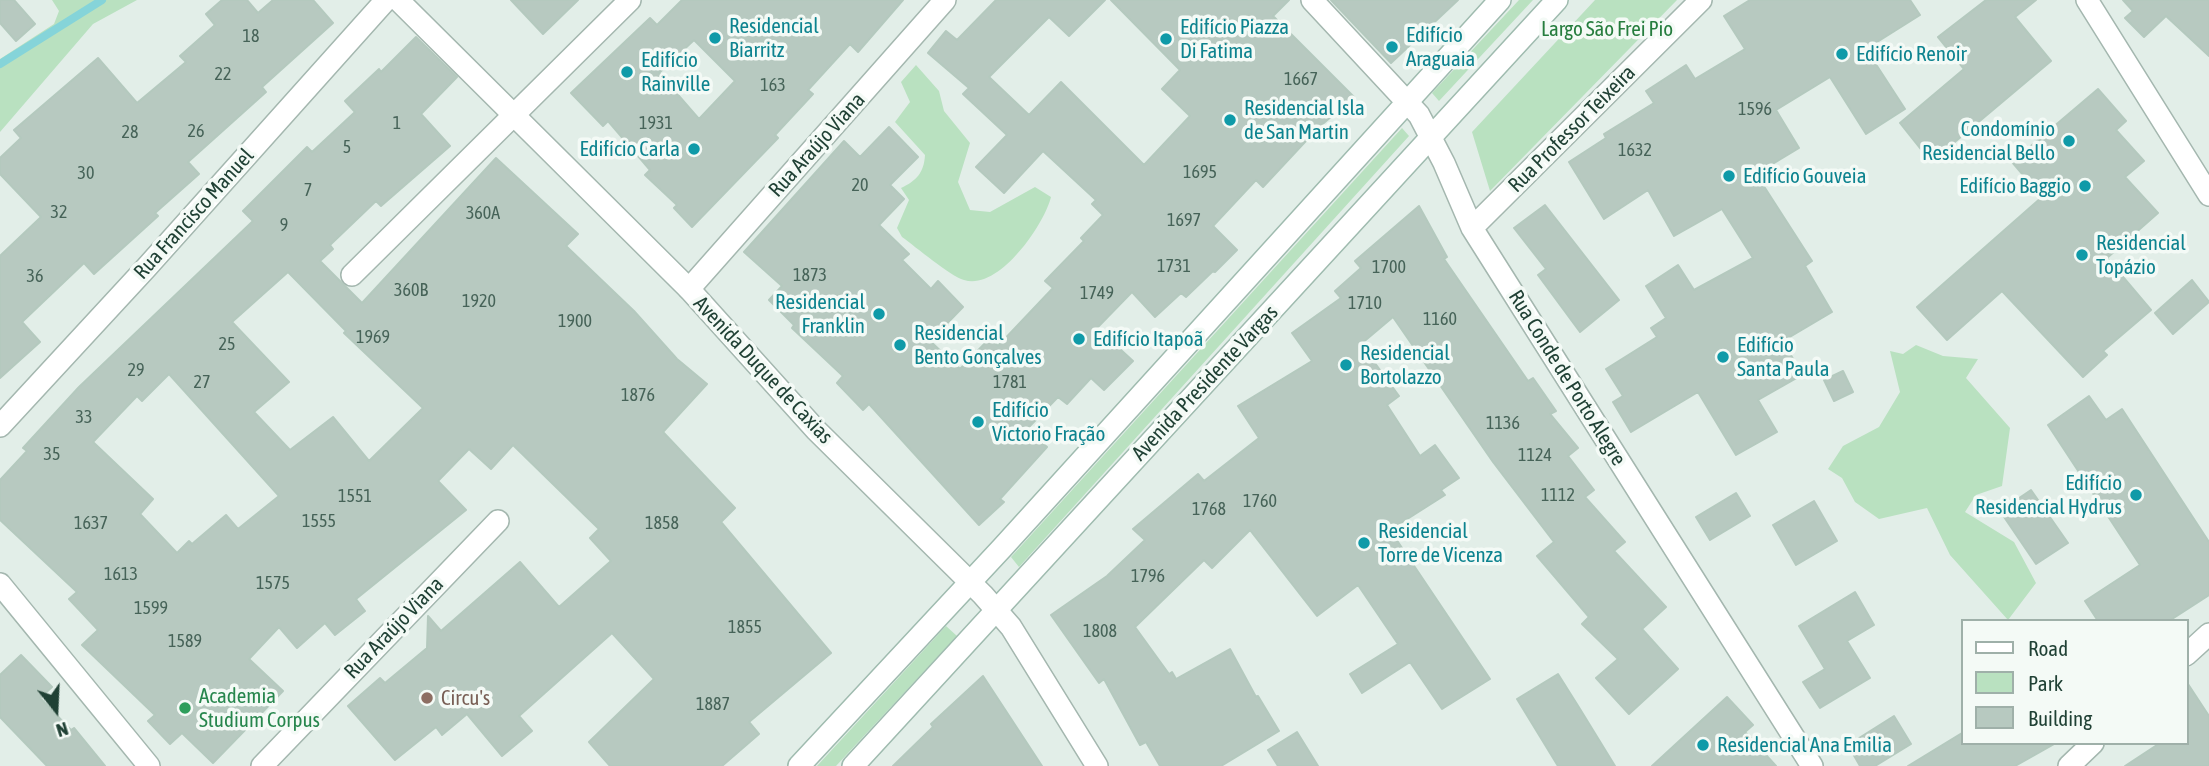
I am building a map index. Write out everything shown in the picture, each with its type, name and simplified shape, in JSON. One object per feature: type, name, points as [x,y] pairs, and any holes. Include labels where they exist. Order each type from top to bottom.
[{"type":"street","name":"Rua Francisco Manuel","points":[[0,426],[146,268],[386,0]]},
{"type":"street","name":"Avenida Duque de Caxias","points":[[398,0],[688,289],[816,429],[996,610],[1011,627],[1097,766]]},
{"type":"street","points":[[352,275],[630,0]]},
{"type":"street","name":"Rua Araújo Viana","points":[[688,289],[945,0]]},
{"type":"street","name":"Rua Conde de Porto Alegre","points":[[1312,0],[1409,101],[1444,163],[1472,228],[1812,766]]},
{"type":"street","name":"Avenida Presidente Vargas","points":[[799,766],[1500,0]]},
{"type":"street","name":"Avenida Presidente Vargas","points":[[853,766],[1557,0]]},
{"type":"street","name":"Rua Professor Teixeira","points":[[1472,228],[1701,0]]},
{"type":"street","points":[[2087,0],[2209,195]]},
{"type":"street","name":"Rua Araújo Viana","points":[[262,766],[498,521]]},
{"type":"street","points":[[0,583],[149,766]]},
{"type":"street","points":[[2188,653],[2209,634]]},
{"type":"street","points":[[2069,766],[2091,745]]},
{"type":"green space","points":[[52,0],[137,0],[93,24],[0,132],[0,59],[54,24],[59,11]]},
{"type":"green space","points":[[1519,0],[1533,0],[1439,101],[1432,93]]},
{"type":"green space","name":"Largo São Frei Pio","points":[[1595,0],[1677,0],[1490,191],[1472,132]]},
{"type":"green space","points":[[916,65],[939,91],[944,111],[970,143],[958,182],[970,210],[990,212],[1035,187],[1051,197],[1039,223],[1018,253],[991,276],[978,281],[964,280],[950,273],[902,237],[897,228],[909,200],[901,188],[918,176],[925,155],[895,122],[910,102],[901,82]]},
{"type":"green space","points":[[1402,128],[1409,136],[1019,567],[1011,557]]},
{"type":"green space","points":[[1916,345],[1943,356],[1978,359],[1966,378],[2010,428],[2002,486],[1976,495],[1965,512],[2014,542],[2036,583],[2009,619],[1950,555],[1927,508],[1879,519],[1855,502],[1842,478],[1828,469],[1843,446],[1879,427],[1900,392],[1890,351],[1903,354]]},
{"type":"green space","points":[[946,626],[957,636],[836,766],[817,766]]},
{"type":"building","points":[[0,0],[14,0],[35,24],[16,41],[0,23]]},
{"type":"building","points":[[222,0],[247,0],[258,13],[273,0],[313,0],[333,23],[262,87],[266,92],[188,162],[199,174],[155,213],[158,216],[94,274],[84,263],[22,322],[40,342],[0,378],[0,256],[41,217],[0,174],[0,158],[21,138],[14,130],[98,58],[137,103],[186,62],[180,56],[215,25],[206,14]]},
{"type":"building","points":[[511,0],[578,0],[543,34]]},
{"type":"building","points":[[682,0],[903,0],[858,52],[850,44],[808,90],[813,94],[775,135],[778,138],[692,227],[674,208],[677,205],[645,175],[650,170],[608,121],[603,126],[571,93],[650,18],[657,25]],"holes":[[[694,40],[735,81],[699,119],[659,73]]]},
{"type":"building","points":[[996,0],[1105,0],[1069,36],[1049,17],[989,77],[1029,115],[1061,82],[1144,165],[1190,116],[1162,89],[1180,70],[1111,0],[1289,0],[1273,16],[1354,97],[1318,128],[1263,187],[1256,180],[1213,226],[1237,250],[1215,272],[1186,297],[1181,293],[1155,317],[1132,292],[1097,328],[1133,361],[1104,390],[1091,378],[1067,404],[1058,397],[1027,429],[1047,447],[1000,499],[1004,502],[979,525],[869,404],[863,410],[837,383],[843,376],[792,328],[794,325],[769,300],[782,286],[744,252],[844,141],[860,157],[889,127],[918,157],[890,185],[904,199],[879,225],[909,254],[902,260],[931,289],[938,281],[963,307],[930,341],[960,369],[990,338],[998,346],[1053,288],[1045,281],[1084,241],[1081,238],[1103,215],[1092,204],[1096,200],[1043,151],[1004,193],[976,167],[1007,135],[963,94],[969,88],[928,53],[946,31],[957,40]]},
{"type":"building","name":"Edifício Araguaia","points":[[1331,0],[1458,0],[1391,63]]},
{"type":"building","points":[[1750,0],[1910,0],[1920,15],[1866,49],[1905,109],[1866,134],[1830,77],[1776,110],[1799,148],[1756,174],[1812,261],[1805,266],[1832,312],[1783,341],[1802,375],[1758,400],[1777,432],[1736,455],[1698,392],[1631,432],[1613,402],[1623,396],[1606,369],[1657,337],[1651,328],[1666,318],[1646,286],[1678,265],[1694,290],[1753,258],[1722,209],[1674,236],[1648,190],[1604,219],[1569,162],[1606,138],[1604,134],[1654,103],[1646,91],[1686,65],[1695,79],[1745,49],[1724,16]]},
{"type":"building","points":[[1986,0],[2036,0],[2015,17],[2051,61],[1931,162],[1900,123],[1964,69],[1938,37]]},
{"type":"building","points":[[2123,0],[2209,0],[2209,56],[2166,16],[2144,37],[2125,18],[2133,11]]},
{"type":"building","points":[[416,37],[457,77],[421,114],[450,146],[381,206],[376,201],[330,245],[333,249],[320,261],[362,303],[496,158],[578,234],[566,246],[634,311],[677,359],[707,384],[663,432],[735,508],[721,522],[831,653],[749,722],[759,734],[722,766],[610,766],[589,742],[654,679],[612,633],[519,716],[532,731],[502,756],[467,714],[442,735],[436,727],[395,760],[348,706],[380,678],[385,683],[427,648],[428,616],[441,631],[520,562],[559,607],[611,561],[590,538],[599,529],[513,445],[491,469],[469,449],[438,481],[466,510],[356,599],[365,611],[335,635],[325,623],[297,648],[279,627],[249,659],[283,691],[213,763],[182,733],[170,744],[148,721],[155,715],[82,645],[98,630],[69,599],[77,592],[0,520],[0,480],[27,451],[23,448],[79,387],[253,221],[243,211],[307,147],[312,152],[355,112],[345,101],[379,69],[381,72]],"holes":[[[288,272],[346,331],[344,333],[423,408],[369,461],[333,417],[290,450],[254,412],[289,382],[232,322]],[[169,374],[279,496],[238,529],[226,515],[192,544],[189,541],[177,553],[140,514],[153,499],[93,442],[137,396],[142,401]]]},
{"type":"building","points":[[2098,89],[2126,121],[2116,130],[2144,161],[2125,177],[2158,213],[2107,258],[2151,310],[2103,351],[2107,355],[2083,377],[2002,291],[1947,340],[1917,307],[2042,197],[2012,162]]},
{"type":"building","points":[[1545,205],[1619,300],[1580,332],[1538,275],[1546,269],[1514,228]]},
{"type":"building","points":[[1419,206],[1447,257],[1444,259],[1528,381],[1533,378],[1556,411],[1550,414],[1578,448],[1568,456],[1594,490],[1585,497],[1625,542],[1614,551],[1666,607],[1642,629],[1678,669],[1629,714],[1596,678],[1618,659],[1582,624],[1589,617],[1537,556],[1554,542],[1493,462],[1393,317],[1361,344],[1399,396],[1387,405],[1420,456],[1435,445],[1459,478],[1441,490],[1445,495],[1390,530],[1490,679],[1442,709],[1410,662],[1362,693],[1350,674],[1398,644],[1358,585],[1317,616],[1250,530],[1212,568],[1204,560],[1135,627],[1169,674],[1172,672],[1176,679],[1230,649],[1256,697],[1258,696],[1279,731],[1221,766],[1160,766],[1146,742],[1140,745],[1104,679],[1099,683],[1051,615],[1107,576],[1145,540],[1133,529],[1198,474],[1204,481],[1259,438],[1238,406],[1312,361],[1292,333],[1341,298],[1335,291],[1361,268],[1355,261]]},
{"type":"building","points":[[2192,280],[2209,302],[2173,334],[2155,313]]},
{"type":"building","points":[[1843,371],[1853,392],[1834,401],[1824,380]]},
{"type":"building","name":"Edifício Residencial Hydrus","points":[[2089,396],[2106,420],[2122,409],[2209,542],[2209,595],[2172,619],[2097,619],[2085,601],[2140,565],[2048,425]]},
{"type":"building","points":[[2031,490],[2068,543],[2036,564],[2000,511]]},
{"type":"building","points":[[1736,493],[1750,516],[1710,540],[1696,517]]},
{"type":"building","points":[[1814,501],[1837,541],[1796,565],[1773,525]]},
{"type":"building","points":[[1855,592],[1874,625],[1847,641],[1870,678],[1820,708],[1803,682],[1825,669],[1799,626]]},
{"type":"building","points":[[21,655],[52,687],[40,698],[71,730],[74,728],[105,766],[47,766],[0,717],[0,675]]},
{"type":"building","points":[[1558,674],[1615,766],[1558,766],[1517,699]]},
{"type":"building","points":[[983,676],[1042,766],[893,766],[933,727],[931,724]]},
{"type":"building","points":[[2188,684],[2209,716],[2209,766],[2125,766],[2157,745],[2188,745]]},
{"type":"building","name":"Residencial Ana Emilia","points":[[1727,697],[1753,725],[1745,732],[1776,766],[1652,766]]},
{"type":"building","points":[[1894,716],[1911,744],[1875,766],[1860,766],[1848,745]]},
{"type":"building","points":[[1297,732],[1318,766],[1278,766],[1268,750]]},
{"type":"building","points":[[1960,734],[1960,745],[2052,745],[2015,766],[1908,766]]},
{"type":"waterway","points":[[0,64],[102,0]]},
{"type":"place","name":"Residencial Biarritz","points":[[715,38]]},
{"type":"place","name":"Edifício Piazza Di Fatima","points":[[1166,39]]},
{"type":"place","name":"Edifício Araguaia","points":[[1392,47]]},
{"type":"place","name":"Edifício Renoir","points":[[1842,54]]},
{"type":"place","name":"Edifício Rainville","points":[[627,72]]},
{"type":"place","name":"Residencial Isla de San Martin","points":[[1230,120]]},
{"type":"place","name":"Condomínio Residencial Bello","points":[[2069,141]]},
{"type":"place","name":"Edifício Carla","points":[[694,149]]},
{"type":"place","name":"Edifício Gouveia","points":[[1729,176]]},
{"type":"place","name":"Edifício Baggio","points":[[2085,186]]},
{"type":"place","name":"Residencial Topázio","points":[[2082,255]]},
{"type":"place","name":"Residencial Franklin","points":[[879,314]]},
{"type":"place","name":"Edifício Itapoã","points":[[1079,339]]},
{"type":"place","name":"Residencial Bento Gonçalves","points":[[900,345]]},
{"type":"place","name":"Edifício Santa Paula","points":[[1723,357]]},
{"type":"place","name":"Residencial Bortolazzo","points":[[1346,365]]},
{"type":"place","name":"Edifício Victorio Fração","points":[[978,422]]},
{"type":"place","name":"Edifício Residencial Hydrus","points":[[2136,495]]},
{"type":"place","name":"Residencial Torre de Vicenza","points":[[1364,543]]},
{"type":"place","name":"Circu's","points":[[427,698]]},
{"type":"place","name":"Academia Studium Corpus","points":[[185,708]]},
{"type":"place","name":"Residencial Ana Emilia","points":[[1703,745]]}]
